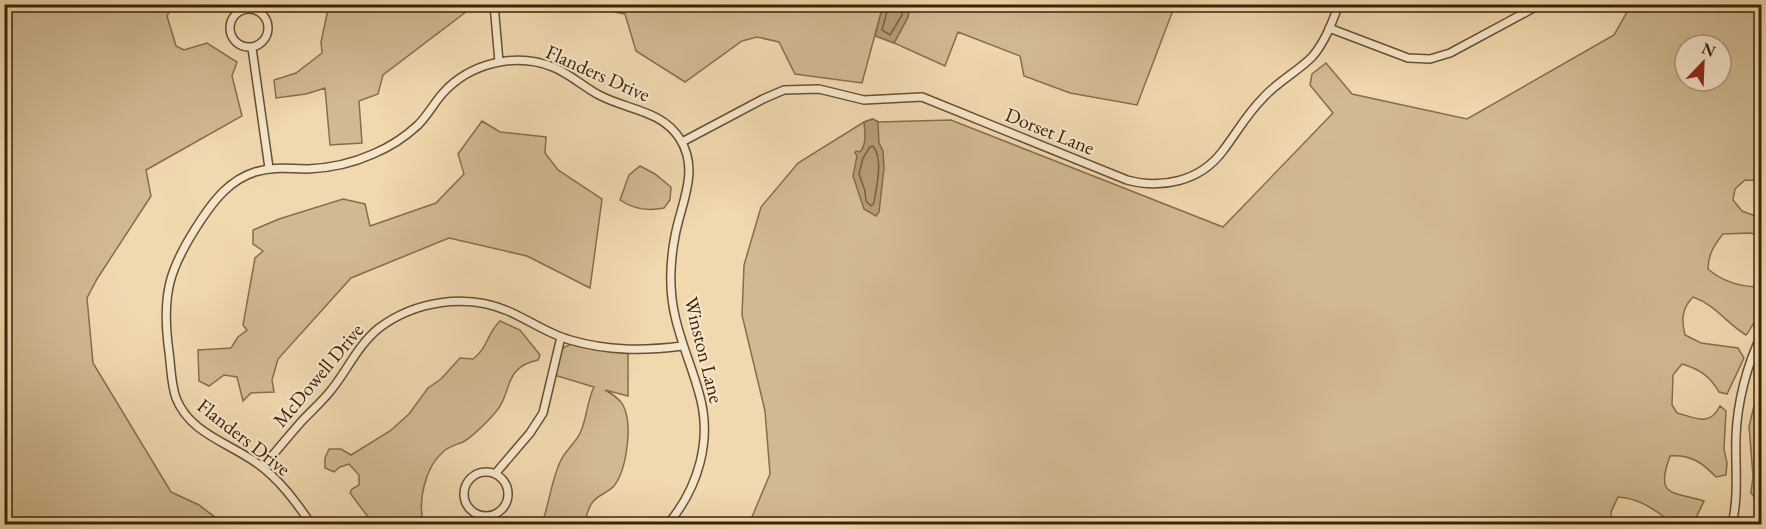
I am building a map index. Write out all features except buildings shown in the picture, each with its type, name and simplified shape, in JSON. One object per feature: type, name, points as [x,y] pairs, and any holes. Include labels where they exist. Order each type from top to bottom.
[{"type":"street","points":[[494,4],[499,62]]},
{"type":"street","name":"Dorset Lane","points":[[682,142],[784,90],[819,89],[852,98],[875,100],[922,97],[1127,180],[1146,184],[1171,183],[1194,175],[1213,162],[1246,115],[1267,93],[1311,58],[1329,28],[1339,4]]},
{"type":"street","points":[[1329,28],[1408,58],[1430,59],[1450,53],[1541,4]]},
{"type":"street","points":[[245,9],[252,9],[263,14],[268,25],[263,42],[252,48],[239,45],[231,35],[230,28],[234,16],[245,9]]},
{"type":"street","points":[[252,48],[269,168]]},
{"type":"street","name":"Flanders Drive","points":[[311,525],[292,498],[263,467],[242,452],[200,429],[189,419],[180,406],[173,386],[165,311],[167,290],[175,264],[212,204],[232,184],[249,174],[269,168],[329,167],[356,161],[378,152],[398,141],[418,125],[444,92],[458,80],[480,67],[499,62],[531,61],[557,69],[608,99],[656,116],[668,125],[682,142]]},
{"type":"street","name":"Winston Lane","points":[[668,525],[689,495],[703,446],[703,410],[682,346],[674,312],[671,282],[675,238],[689,183],[688,158],[682,142]]},
{"type":"street","name":"McDowell Drive","points":[[263,467],[333,388],[366,340],[379,328],[405,312],[422,306],[448,301],[477,303],[505,310],[561,337],[586,345],[630,351],[682,346]]},
{"type":"street","points":[[1731,525],[1737,486],[1738,416],[1745,381],[1761,334]]},
{"type":"street","points":[[495,474],[530,433],[543,413],[561,337]]},
{"type":"street","points":[[488,472],[495,474],[508,489],[507,503],[498,514],[478,516],[467,507],[464,500],[465,486],[474,475],[488,472]]},
{"type":"shaded area","points":[[329,4],[475,5],[383,75],[378,94],[359,101],[362,143],[330,145],[325,88],[306,94],[276,98],[274,80],[296,73],[322,53],[321,42]]},
{"type":"shaded area","points":[[4,5],[173,5],[167,16],[176,46],[184,50],[207,43],[237,62],[232,76],[242,116],[146,170],[151,196],[87,298],[93,363],[171,492],[199,505],[224,524],[5,524]]},
{"type":"shaded area","points":[[577,5],[883,5],[862,83],[795,74],[779,42],[757,37],[742,41],[685,82],[636,51],[625,14]]},
{"type":"shaded area","points":[[910,5],[1175,5],[1137,105],[1070,93],[1024,76],[1020,56],[958,32],[945,66],[894,43],[908,17]]},
{"type":"shaded area","points":[[1631,5],[1761,5],[1761,181],[1745,180],[1735,189],[1733,200],[1742,211],[1761,218],[1761,236],[1750,233],[1723,234],[1712,250],[1708,269],[1733,283],[1761,287],[1762,306],[1746,335],[1701,300],[1693,297],[1685,310],[1683,324],[1685,335],[1701,343],[1738,348],[1744,358],[1727,394],[1719,392],[1708,377],[1688,366],[1682,364],[1673,375],[1672,405],[1677,413],[1696,419],[1707,419],[1716,413],[1720,406],[1726,411],[1724,449],[1727,463],[1726,475],[1716,477],[1696,460],[1684,456],[1670,456],[1666,469],[1665,486],[1669,490],[1704,501],[1693,524],[1663,524],[1663,516],[1653,509],[1636,501],[1618,497],[1611,512],[1612,524],[749,524],[770,474],[765,411],[742,315],[744,265],[761,207],[798,163],[864,122],[872,119],[879,122],[951,120],[1223,227],[1333,113],[1310,85],[1312,74],[1326,63],[1352,94],[1467,119],[1614,35]]},
{"type":"shaded area","points":[[482,121],[500,132],[546,137],[545,153],[558,170],[602,199],[590,288],[527,256],[449,238],[351,278],[278,359],[272,380],[274,392],[251,393],[243,401],[237,377],[224,375],[209,386],[199,381],[198,350],[231,348],[238,337],[247,330],[243,325],[255,258],[263,251],[253,244],[253,230],[279,219],[343,199],[365,204],[370,226],[436,203],[464,174],[458,154]]},
{"type":"shaded area","points":[[640,166],[671,187],[670,200],[664,208],[641,208],[620,200],[629,175]]},
{"type":"shaded area","points":[[500,321],[520,330],[540,355],[538,360],[526,364],[513,375],[500,406],[484,425],[463,442],[448,448],[431,467],[422,496],[424,524],[371,524],[350,493],[359,485],[359,475],[349,464],[334,472],[325,468],[325,458],[329,449],[341,449],[351,455],[390,431],[409,414],[428,388],[441,379],[460,358],[473,359],[478,355],[492,330]]},
{"type":"shaded area","points":[[571,344],[628,354],[628,396],[605,390],[623,405],[628,423],[627,446],[619,478],[612,488],[592,503],[584,524],[542,524],[557,470],[562,458],[581,431],[594,387],[554,375],[561,349]]},
{"type":"shaded area","points":[[1759,386],[1761,386],[1761,505],[1751,493],[1753,476],[1749,426]]},
{"type":"water","points":[[883,5],[910,5],[908,17],[894,43],[875,36]]},
{"type":"water","points":[[873,119],[878,122],[884,168],[879,212],[876,216],[864,209],[853,176],[857,156],[855,153],[860,152],[865,142],[864,122]]},
{"type":"waterway","points":[[1757,33],[1762,35]]}]
